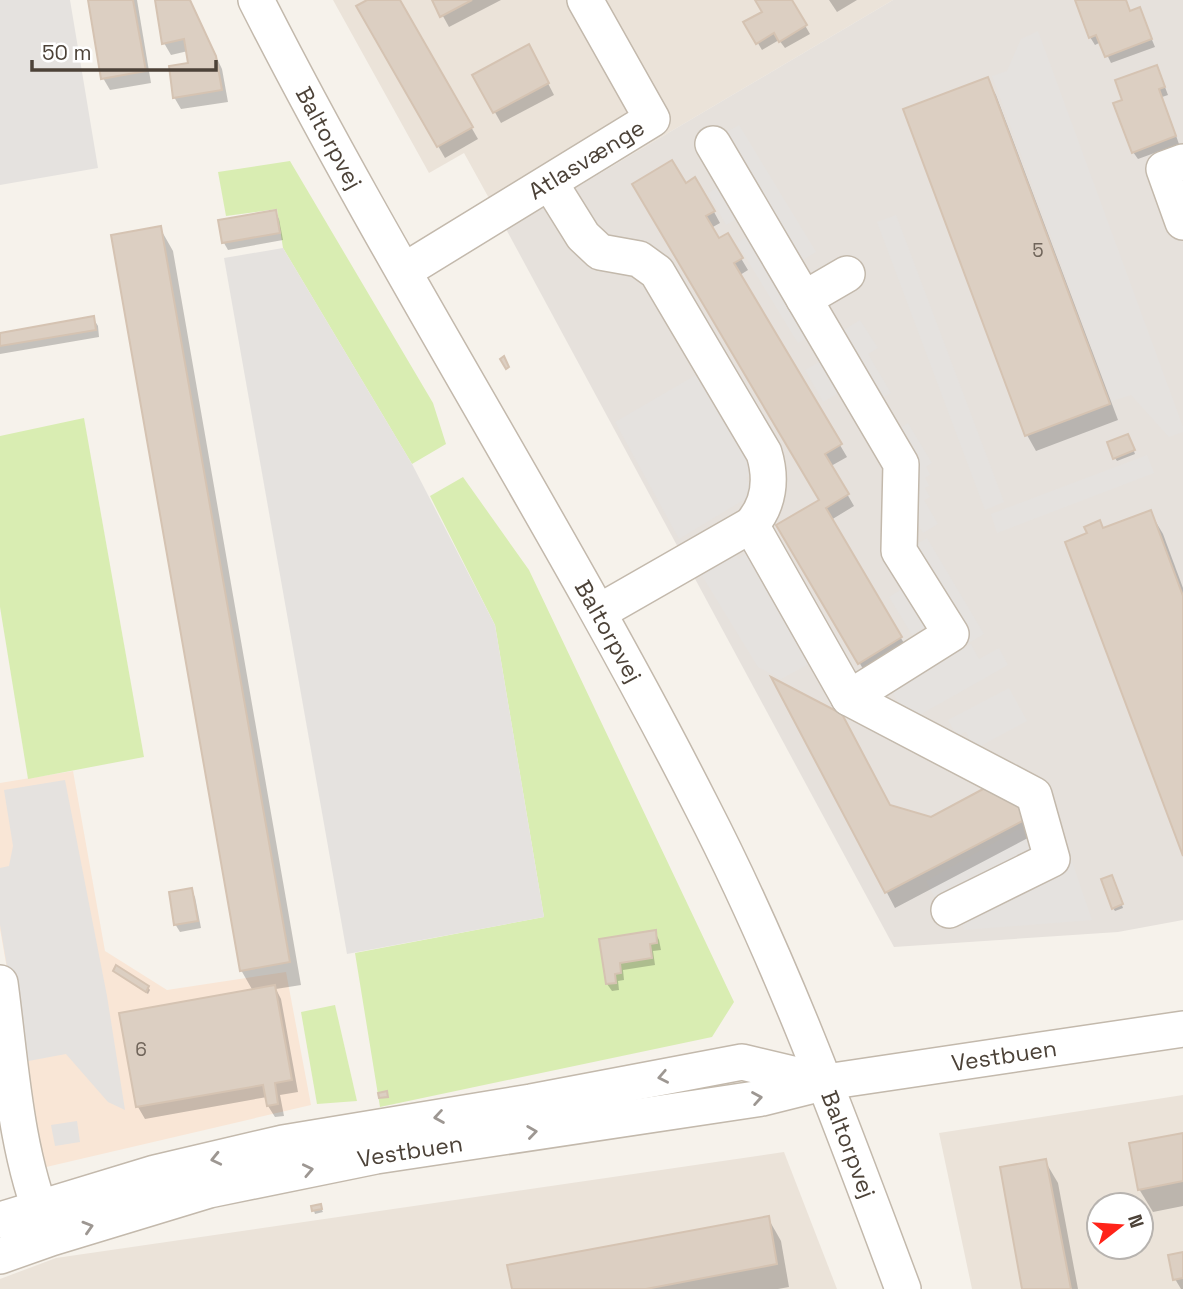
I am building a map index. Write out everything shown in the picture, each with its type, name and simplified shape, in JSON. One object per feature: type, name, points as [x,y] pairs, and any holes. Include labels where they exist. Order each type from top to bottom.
[{"type":"street","name":"Baltorpvej","points":[[256,0],[302,90],[599,612],[703,807],[765,936],[826,1082],[903,1289]]},
{"type":"street","name":"Atlasvænge","points":[[404,271],[652,119],[585,0]]},
{"type":"street","points":[[713,144],[901,464],[899,551],[951,634],[849,698]]},
{"type":"street","points":[[1183,162],[1164,169],[1183,222]]},
{"type":"street","points":[[550,183],[583,236],[600,252],[639,259],[657,272],[757,442],[770,473],[762,512],[751,525],[599,612]]},
{"type":"street","points":[[804,299],[847,274]]},
{"type":"street","points":[[751,525],[849,698],[1034,795],[1052,859],[949,910]]},
{"type":"street","points":[[0,983],[21,1147],[45,1222]]},
{"type":"street","name":"Vestbuen","points":[[0,1256],[45,1222],[155,1173],[283,1143],[531,1102],[742,1062],[826,1082],[1183,1029]]},
{"type":"street","name":"Vestbuen","points":[[0,1220],[45,1222]]},
{"type":"shaded area","points":[[0,0],[70,0],[98,168],[0,185]]},
{"type":"shaded area","points":[[333,0],[893,0],[506,229],[464,153],[429,173]]},
{"type":"shaded area","points":[[893,0],[1183,0],[1183,920],[1118,932],[894,947],[506,229]]},
{"type":"shaded area","points":[[1038,31],[1183,427],[1183,432],[1169,437],[1131,395],[1112,401],[992,76],[1007,71],[1021,39]]},
{"type":"shaded area","points":[[739,125],[816,252],[799,262],[722,135]]},
{"type":"shaded area","points":[[723,184],[742,216],[726,225],[708,193]]},
{"type":"shaded area","points":[[896,215],[1004,502],[985,510],[877,222]]},
{"type":"shaded area","points":[[753,233],[814,334],[798,343],[737,243]]},
{"type":"shaded area","points":[[283,248],[412,464],[495,625],[544,917],[347,954],[224,258]]},
{"type":"shaded area","points":[[860,320],[878,348],[868,354],[891,393],[875,402],[835,335]]},
{"type":"shaded area","points":[[821,361],[839,393],[823,402],[805,370]]},
{"type":"shaded area","points":[[696,375],[755,473],[746,478],[755,493],[679,539],[615,422]]},
{"type":"shaded area","points":[[908,423],[932,463],[926,467],[930,475],[925,478],[929,486],[925,488],[930,497],[924,500],[938,524],[923,533],[909,509],[893,432]]},
{"type":"shaded area","points":[[1147,455],[1154,473],[997,533],[991,514]]},
{"type":"shaded area","points":[[927,538],[984,634],[967,644],[910,548]]},
{"type":"shaded area","points":[[734,553],[739,559],[747,553],[809,664],[781,679],[758,667],[701,574]]},
{"type":"shaded area","points":[[905,587],[928,626],[912,635],[889,597]]},
{"type":"shaded area","points":[[971,644],[979,659],[999,648],[1008,665],[909,721],[891,690]]},
{"type":"shaded area","points":[[1009,688],[1027,721],[975,749],[966,732],[957,736],[948,720]]},
{"type":"shaded area","points":[[73,771],[105,951],[167,990],[286,972],[311,1105],[42,1168],[0,929],[0,783]]},
{"type":"shaded area","points":[[65,780],[107,996],[125,1110],[108,1102],[66,1054],[23,1062],[0,925],[0,868],[9,866],[13,846],[4,790]]},
{"type":"shaded area","points":[[1054,809],[1092,920],[964,930],[958,908],[944,915],[926,881]]},
{"type":"shaded area","points":[[1183,1095],[1183,1289],[972,1289],[939,1133]]},
{"type":"shaded area","points":[[77,1121],[80,1142],[55,1146],[51,1125]]},
{"type":"shaded area","points":[[784,1152],[837,1289],[0,1289],[0,1279],[56,1258]]},
{"type":"green space","points":[[290,161],[433,403],[446,444],[412,464],[283,248],[277,209],[226,216],[218,172]]},
{"type":"green space","points":[[84,418],[144,757],[28,779],[0,607],[0,436]]},
{"type":"green space","points":[[463,477],[529,570],[734,1002],[712,1037],[380,1107],[355,953],[544,917],[495,625],[430,496]]},
{"type":"green space","points":[[335,1005],[357,1101],[317,1104],[301,1012]]},
{"type":"building","points":[[88,0],[133,0],[146,71],[101,79]]},
{"type":"building","points":[[155,0],[190,0],[216,56],[222,90],[173,98],[169,66],[188,63],[184,39],[162,44]]},
{"type":"building","points":[[367,0],[400,0],[473,127],[437,147],[356,6]]},
{"type":"building","points":[[432,0],[472,0],[440,17]]},
{"type":"building","points":[[755,0],[792,0],[807,25],[779,42],[774,33],[756,44],[743,22],[762,12]]},
{"type":"building","points":[[1075,0],[1126,0],[1130,11],[1140,7],[1152,39],[1105,57],[1096,35],[1089,38]]},
{"type":"building","points":[[529,44],[549,83],[493,113],[472,75]]},
{"type":"building","points":[[1157,65],[1165,87],[1159,89],[1176,136],[1132,153],[1113,103],[1122,100],[1115,80]]},
{"type":"building","points":[[988,77],[1110,404],[1025,436],[903,109]]},
{"type":"building","points":[[672,160],[686,183],[695,177],[715,211],[706,216],[719,238],[728,233],[743,258],[734,263],[842,444],[825,454],[849,494],[826,508],[902,637],[858,664],[776,525],[819,500],[632,184]]},
{"type":"building","points":[[276,210],[280,233],[222,243],[218,220]]},
{"type":"building","points":[[161,226],[290,962],[240,971],[111,235]]},
{"type":"building","points":[[94,316],[96,330],[0,346],[0,333]]},
{"type":"building","points":[[504,356],[509,367],[506,369],[500,359]]},
{"type":"building","points":[[1128,434],[1135,450],[1113,459],[1107,442]]},
{"type":"building","points":[[1151,510],[1183,596],[1183,856],[1065,542],[1087,533],[1084,527],[1100,520],[1103,528]]},
{"type":"building","points":[[771,677],[842,714],[890,805],[931,817],[985,788],[1036,814],[885,893]]},
{"type":"building","points":[[1112,875],[1123,904],[1112,909],[1101,879]]},
{"type":"building","points":[[192,888],[198,921],[174,925],[169,892]]},
{"type":"building","points":[[656,930],[657,943],[650,944],[652,958],[620,963],[621,973],[615,974],[616,983],[606,984],[599,939]]},
{"type":"building","points":[[116,965],[149,986],[146,992],[113,971]]},
{"type":"building","points":[[275,985],[292,1080],[275,1083],[278,1104],[267,1106],[263,1085],[136,1107],[119,1013]]},
{"type":"building","points":[[387,1091],[388,1097],[379,1098],[378,1093]]},
{"type":"building","points":[[1183,1133],[1183,1181],[1138,1190],[1129,1143]]},
{"type":"building","points":[[1046,1159],[1071,1289],[1022,1289],[1000,1167]]},
{"type":"building","points":[[321,1204],[322,1209],[312,1211],[311,1206]]},
{"type":"building","points":[[769,1216],[777,1264],[646,1289],[512,1289],[507,1265]]},
{"type":"building","points":[[1183,1252],[1183,1278],[1173,1280],[1168,1255]]}]
